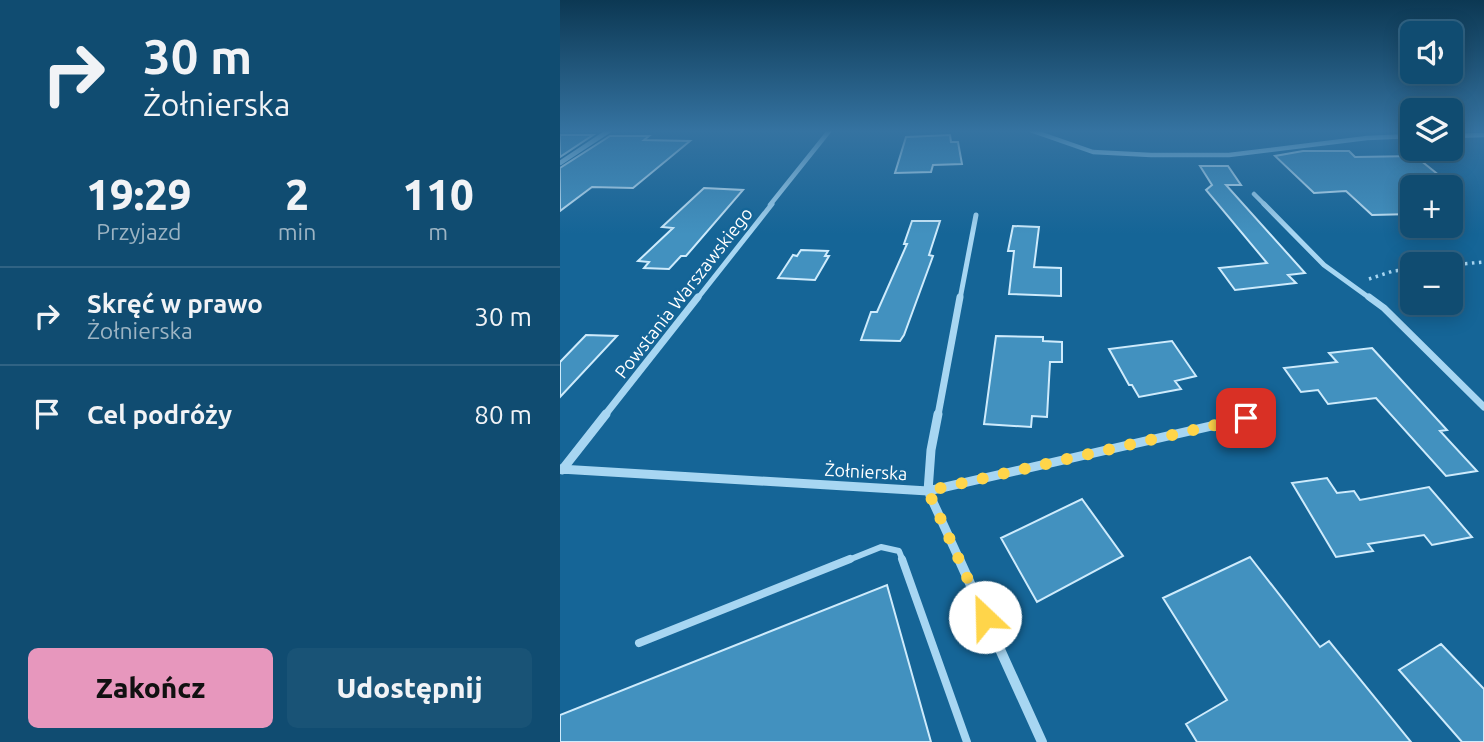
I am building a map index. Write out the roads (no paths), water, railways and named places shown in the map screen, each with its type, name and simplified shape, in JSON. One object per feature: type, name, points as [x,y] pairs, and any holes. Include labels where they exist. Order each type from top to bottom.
[{"type":"street","name":"Powstania Warszawskiego","points":[[561,471],[803,165]]},
{"type":"street","points":[[1254,194],[1324,265],[1357,286],[1384,308],[1484,407]]},
{"type":"street","points":[[976,215],[931,450],[928,491],[1042,742]]},
{"type":"street","name":"Żołnierska","points":[[561,471],[928,491],[1246,418]]},
{"type":"lane","points":[[639,643],[881,547],[900,551],[967,742]]}]
